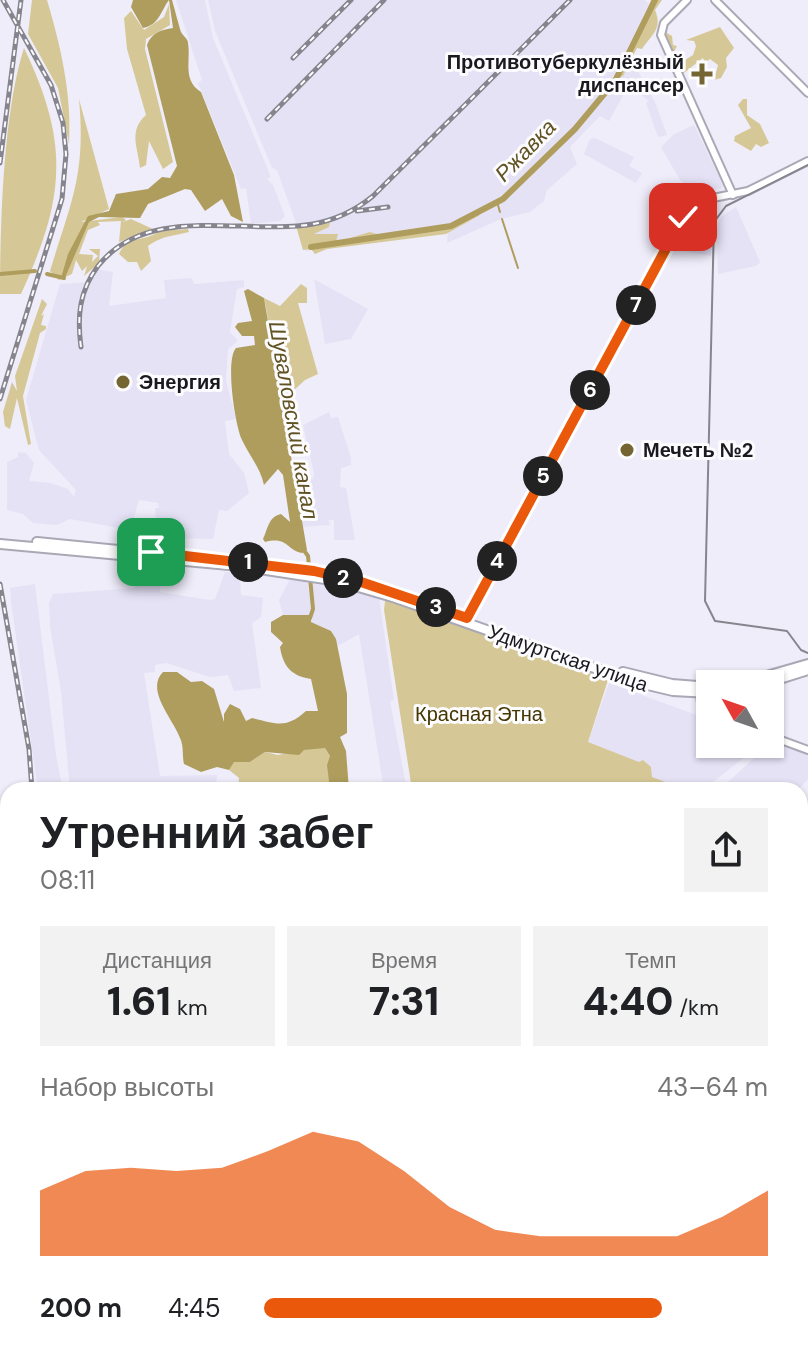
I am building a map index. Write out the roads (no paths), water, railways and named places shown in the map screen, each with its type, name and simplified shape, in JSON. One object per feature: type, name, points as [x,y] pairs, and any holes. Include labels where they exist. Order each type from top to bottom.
[{"type":"main road","name":"Удмуртская улица","points":[[1,542],[301,571],[361,582],[633,676],[696,688]]},
{"type":"main road","points":[[784,671],[808,664]]},
{"type":"main road","points":[[784,677],[808,670]]},
{"type":"street","points":[[687,0],[664,23],[661,35],[733,195]]},
{"type":"street","points":[[715,0],[808,93]]},
{"type":"street","points":[[467,620],[683,217],[698,201],[733,195],[808,161]]},
{"type":"street","points":[[784,741],[808,750]]},
{"type":"waterway","name":"Ржавка","points":[[311,247],[451,226],[503,199],[575,129],[615,81],[655,0]]},
{"type":"waterway","points":[[497,202],[500,212]]},
{"type":"waterway","points":[[502,219],[518,268]]},
{"type":"waterway","points":[[0,274],[35,271]]},
{"type":"waterway","points":[[47,274],[64,278]]},
{"type":"waterway","name":"Шуваловский канал","points":[[303,549],[308,556],[313,609],[310,618]]},
{"type":"tram line","points":[[808,165],[726,206],[714,222],[705,601],[715,621],[787,631],[801,650],[808,653]]},
{"type":"railway","points":[[0,399],[62,199],[66,154],[63,123],[51,85],[3,0]]},
{"type":"railway","points":[[0,163],[21,0]]},
{"type":"railway","points":[[293,58],[351,0]]},
{"type":"railway","points":[[267,119],[384,0]]},
{"type":"railway","points":[[480,90],[570,0]]},
{"type":"railway","points":[[81,347],[79,325],[83,295],[98,266],[119,246],[143,234],[170,228],[286,227],[337,217],[373,196],[478,92]]},
{"type":"railway","points":[[357,211],[388,207]]},
{"type":"railway","points":[[0,584],[29,749],[31,782]]},
{"type":"place","name":"Противотуберкулёзный диспансер","points":[[702,74]]},
{"type":"place","name":"Энергия","points":[[123,382]]},
{"type":"place","name":"Мечеть №2","points":[[627,450]]},
{"type":"park label","name":"Красная Этна","points":[[479,714]]}]
